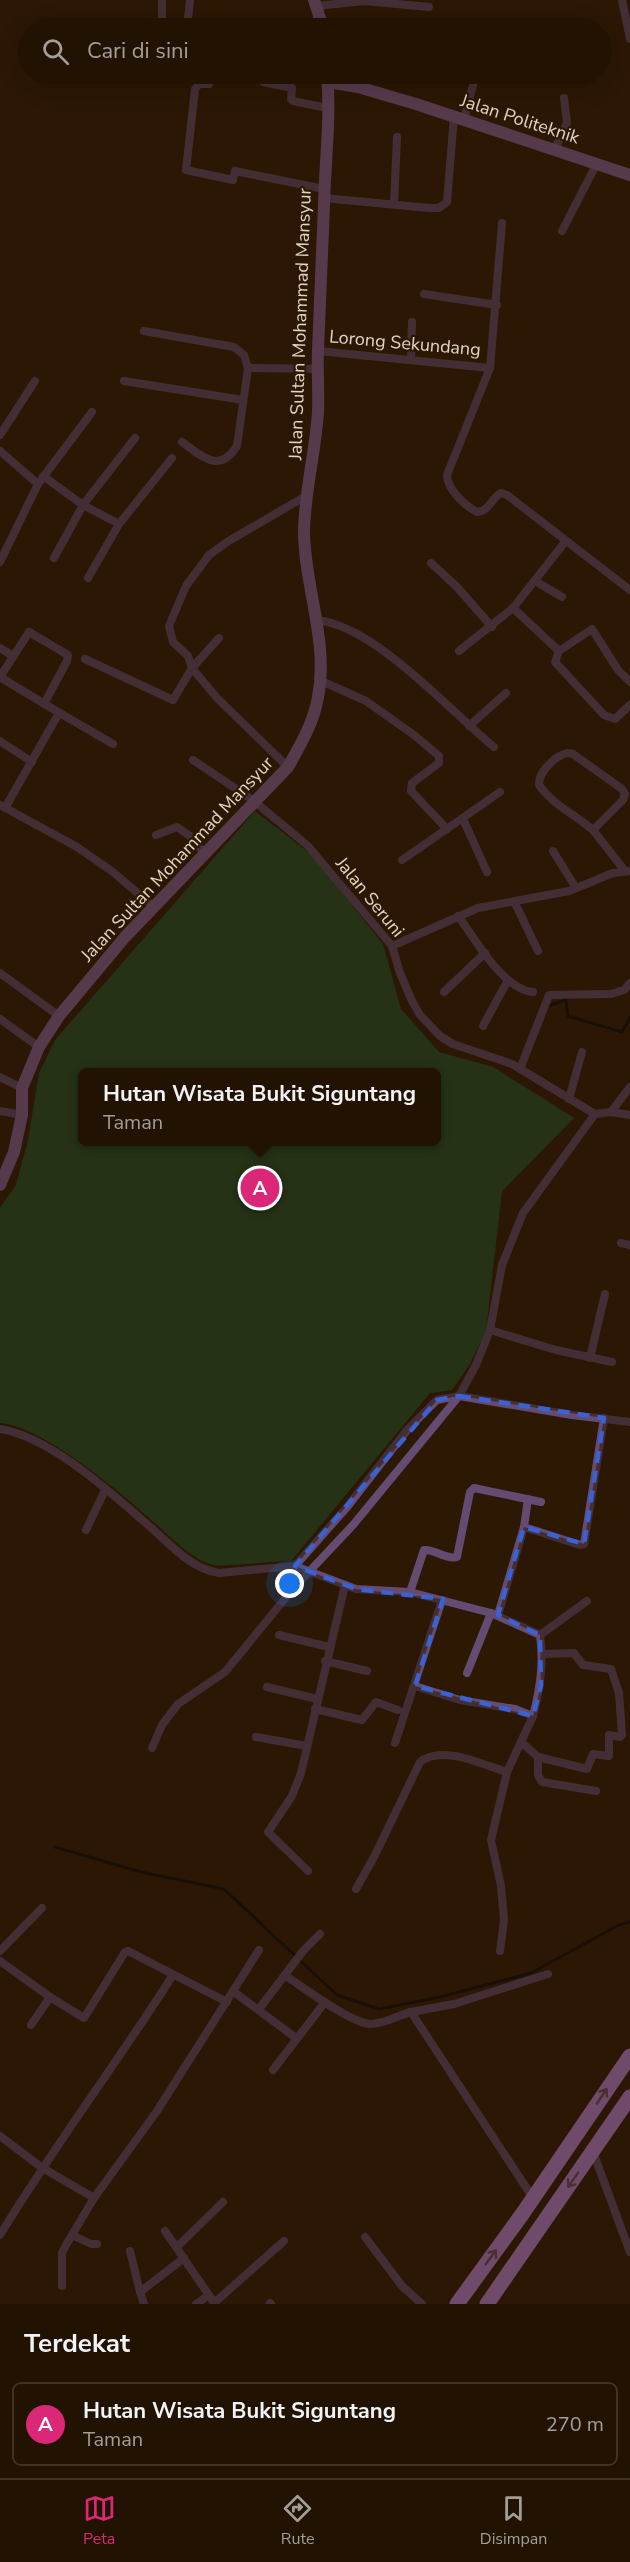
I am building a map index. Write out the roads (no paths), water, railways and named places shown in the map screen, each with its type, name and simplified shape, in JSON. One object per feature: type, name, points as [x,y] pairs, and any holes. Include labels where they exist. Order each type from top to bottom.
[{"type":"highway","points":[[457,2304],[630,2056]]},
{"type":"highway","points":[[487,2304],[630,2097]]},
{"type":"street","points":[[162,0],[162,18]]},
{"type":"street","points":[[188,18],[190,0]]},
{"type":"street","points":[[622,0],[630,39]]},
{"type":"street","points":[[320,18],[316,3],[364,1],[429,7]]},
{"type":"street","points":[[199,84],[195,89],[186,170],[233,180],[235,171],[324,194],[438,208],[447,202],[459,117],[472,84]]},
{"type":"street","points":[[273,84],[292,88],[291,99],[293,101],[327,108]]},
{"type":"street","name":"Jalan Sultan Mohammad Mansyur","points":[[1,1183],[14,1152],[21,1115],[22,1088],[39,1047],[59,1016],[125,937],[288,767],[313,716],[319,680],[317,620],[306,552],[306,496],[312,468],[318,412],[318,351],[328,84]]},
{"type":"street","name":"Jalan Politeknik","points":[[350,84],[459,117],[630,175]]},
{"type":"street","points":[[555,149],[567,123],[564,98]]},
{"type":"street","points":[[394,204],[397,137]]},
{"type":"street","points":[[562,231],[597,163]]},
{"type":"street","points":[[490,368],[502,223]]},
{"type":"street","points":[[424,294],[497,305]]},
{"type":"street","points":[[411,360],[412,322]]},
{"type":"street","points":[[144,331],[234,347],[255,368],[318,369]]},
{"type":"street","name":"Lorong Sekundang","points":[[318,351],[490,368],[447,475],[447,482],[468,507],[477,512],[487,509],[497,495],[504,493],[630,590]]},
{"type":"street","points":[[182,442],[202,456],[217,462],[226,461],[237,446],[243,400],[255,368]]},
{"type":"street","points":[[0,435],[35,381]]},
{"type":"street","points":[[124,381],[243,400]]},
{"type":"street","points":[[0,562],[41,480],[92,412]]},
{"type":"street","points":[[54,558],[83,505],[135,438]]},
{"type":"street","points":[[0,451],[41,480],[119,524]]},
{"type":"street","points":[[88,578],[119,524],[172,458]]},
{"type":"street","points":[[288,767],[217,698],[192,668],[188,656],[173,642],[169,626],[186,586],[209,555],[306,496]]},
{"type":"street","points":[[459,651],[513,608],[566,542]]},
{"type":"street","points":[[431,563],[457,587],[492,627]]},
{"type":"street","points":[[536,581],[562,597]]},
{"type":"street","points":[[513,608],[559,651]]},
{"type":"street","points":[[317,620],[359,634],[392,658],[495,747]]},
{"type":"street","points":[[630,682],[618,670],[592,629],[559,651],[555,662],[604,715],[615,719],[630,705]]},
{"type":"street","points":[[44,704],[68,661],[68,655],[29,632],[0,677],[58,713],[113,744]]},
{"type":"street","points":[[86,659],[172,700],[192,668],[219,638]]},
{"type":"street","points":[[0,648],[13,656]]},
{"type":"street","points":[[319,680],[366,701],[439,756],[440,763],[412,783],[411,791],[447,829]]},
{"type":"street","points":[[469,726],[506,693]]},
{"type":"street","points":[[58,713],[32,762],[3,806],[77,847],[113,872],[154,907]]},
{"type":"street","points":[[0,741],[32,762]]},
{"type":"street","points":[[593,830],[623,800],[625,794],[622,789],[573,754],[562,754],[541,774],[538,784],[567,813],[578,817],[593,830],[628,871]]},
{"type":"street","name":"Jalan Seruni","points":[[193,760],[254,801],[308,846],[392,946],[412,1001],[429,1026],[453,1044],[500,1059],[595,1114]]},
{"type":"street","points":[[402,860],[500,792]]},
{"type":"street","points":[[463,819],[488,872]]},
{"type":"street","points":[[156,835],[177,827],[190,836],[204,853]]},
{"type":"street","points":[[553,850],[576,888]]},
{"type":"street","points":[[392,946],[478,908],[576,888],[613,873],[628,871]]},
{"type":"street","points":[[514,901],[538,951]]},
{"type":"street","points":[[458,916],[508,980],[532,992]]},
{"type":"street","points":[[444,992],[485,953]]},
{"type":"street","points":[[0,973],[59,1016]]},
{"type":"street","points":[[483,1026],[508,980]]},
{"type":"street","points":[[520,1069],[549,995],[611,994],[624,990],[630,982]]},
{"type":"street","points":[[0,1019],[39,1047]]},
{"type":"street","points":[[569,1099],[582,1052]]},
{"type":"street","points":[[0,1077],[22,1088]]},
{"type":"street","points":[[611,1112],[630,1087]]},
{"type":"street","points":[[0,1111],[21,1115]]},
{"type":"street","points":[[152,1748],[162,1725],[178,1704],[225,1672],[310,1570],[352,1525],[459,1396],[476,1365],[490,1330],[502,1265],[523,1213],[595,1114],[611,1112],[630,1114]]},
{"type":"street","points":[[590,1358],[605,1294]]},
{"type":"street","points":[[490,1330],[556,1350],[612,1362]]},
{"type":"street","points":[[295,1566],[348,1506],[423,1412],[437,1400],[459,1396],[630,1422]]},
{"type":"street","points":[[524,1527],[583,1545],[604,1418]]},
{"type":"street","points":[[0,1429],[14,1431],[35,1440],[63,1457],[182,1555],[208,1571],[219,1573],[295,1566],[364,1590],[410,1592],[490,1613],[540,1635]]},
{"type":"street","points":[[410,1592],[424,1550],[429,1549],[452,1558],[457,1557],[470,1492],[474,1488],[541,1502]]},
{"type":"street","points":[[86,1530],[105,1490]]},
{"type":"street","points":[[467,1673],[524,1527],[528,1499]]},
{"type":"street","points":[[308,1871],[268,1832],[292,1796],[307,1746],[345,1585]]},
{"type":"street","points":[[395,1743],[442,1600]]},
{"type":"street","points":[[540,1635],[587,1601]]},
{"type":"street","points":[[279,1635],[329,1647]]},
{"type":"street","points":[[500,1951],[504,1920],[501,1886],[491,1840],[507,1772],[533,1716],[541,1686],[543,1654],[540,1635]]},
{"type":"street","points":[[521,1742],[538,1757],[587,1769],[593,1754],[609,1756],[609,1735],[620,1737],[622,1735],[619,1694],[614,1672],[608,1667],[583,1665],[574,1653],[543,1654]]},
{"type":"street","points":[[326,1661],[368,1671]]},
{"type":"street","points":[[415,1686],[460,1700],[515,1709],[533,1716]]},
{"type":"street","points":[[267,1687],[317,1700]]},
{"type":"street","points":[[315,1709],[362,1720],[376,1702],[398,1710]]},
{"type":"street","points":[[256,1737],[307,1746]]},
{"type":"street","points":[[356,1888],[375,1855],[420,1762],[426,1757],[434,1755],[461,1757],[507,1772]]},
{"type":"street","points":[[538,1757],[538,1775],[542,1782],[596,1791]]},
{"type":"street","points":[[0,1951],[42,1908]]},
{"type":"street","points":[[260,2009],[301,1954],[320,1934]]},
{"type":"street","points":[[62,2286],[62,2253],[72,2235],[94,2198],[157,2111],[259,1950]]},
{"type":"street","points":[[0,1961],[50,1997],[86,2018],[127,1952],[227,2002]]},
{"type":"street","points":[[287,1975],[325,2002],[368,2024],[411,2012],[454,2004],[548,1974]]},
{"type":"street","points":[[0,2235],[41,2167],[117,2061],[173,1975]]},
{"type":"street","points":[[234,1992],[260,2009],[296,2038]]},
{"type":"street","points":[[31,2025],[50,1997]]},
{"type":"street","points":[[273,2070],[325,2002]]},
{"type":"street","points":[[411,2012],[533,2198]]},
{"type":"street","points":[[0,2136],[41,2167],[94,2198]]},
{"type":"street","points":[[593,2152],[630,2252]]},
{"type":"street","points":[[177,2247],[223,2202]]},
{"type":"street","points":[[165,2231],[213,2301]]},
{"type":"street","points":[[72,2235],[91,2244],[97,2244]]},
{"type":"street","points":[[365,2236],[402,2286],[422,2304]]},
{"type":"street","points":[[196,2304],[213,2301],[284,2241]]},
{"type":"street","points":[[130,2251],[144,2304]]},
{"type":"street","points":[[140,2292],[184,2258]]},
{"type":"waterway","points":[[548,1006],[566,1000],[568,1016],[622,1032],[630,1017]]},
{"type":"waterway","points":[[55,1847],[141,1872],[224,1889],[337,1995],[379,2009],[440,1997],[531,1973],[619,1925],[630,1922]]},
{"type":"place","name":"Hutan Wisata Bukit Siguntang","points":[[260,1188]]}]
